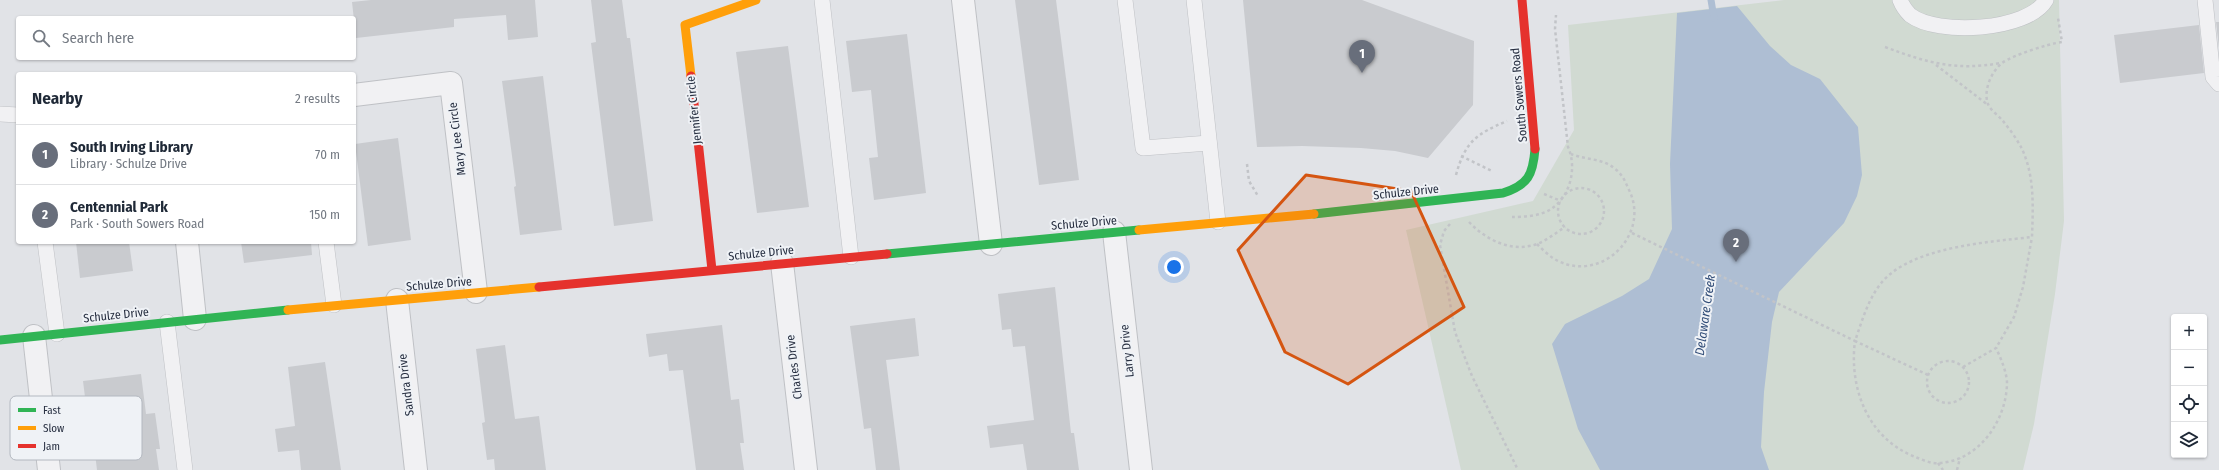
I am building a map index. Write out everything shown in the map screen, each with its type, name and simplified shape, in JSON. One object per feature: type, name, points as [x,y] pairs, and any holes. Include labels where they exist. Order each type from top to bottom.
[{"type":"street","name":"Jennifer Circle","points":[[712,270],[685,25],[756,0]]},
{"type":"street","points":[[963,0],[991,244]]},
{"type":"street","name":"South Sowers Road","points":[[1522,0],[1536,148],[1534,168],[1523,185]]},
{"type":"street","name":"Mary Lee Circle","points":[[356,95],[451,83],[476,292]]},
{"type":"street","name":"Schulze Drive","points":[[0,340],[334,305],[1492,196],[1511,192],[1523,185]]},
{"type":"street","name":"Larry Drive","points":[[1114,232],[1141,470]]},
{"type":"street","points":[[187,244],[196,319]]},
{"type":"street","name":"Charles Drive","points":[[782,263],[806,470]]},
{"type":"street","name":"Sandra Drive","points":[[396,300],[416,470]]},
{"type":"street","points":[[34,336],[41,396]]},
{"type":"street","points":[[48,460],[49,470]]},
{"type":"lane","points":[[822,0],[851,257]]},
{"type":"lane","points":[[1125,0],[1143,148],[1209,143]]},
{"type":"lane","points":[[1194,0],[1218,222]]},
{"type":"lane","points":[[1900,0],[1911,15],[1927,23],[1958,28],[1988,27],[2016,20],[2036,10],[2045,1]]},
{"type":"lane","points":[[2205,0],[2213,77],[2219,84]]},
{"type":"lane","points":[[0,114],[16,114]]},
{"type":"lane","points":[[45,244],[57,334]]},
{"type":"lane","points":[[326,244],[334,305]]},
{"type":"lane","points":[[167,322],[185,470]]},
{"type":"path","points":[[1885,47],[1935,64],[1966,67],[2002,63],[2042,46],[2062,42],[2059,19],[2045,1]]},
{"type":"path","points":[[1537,244],[1547,254],[1559,261],[1572,265],[1592,265],[1615,253],[1625,243],[1632,233],[1635,206],[1623,177],[1614,168],[1602,161],[1571,154],[1568,147],[1555,29],[1556,15]]},
{"type":"path","points":[[1988,105],[1986,91],[1991,77],[2002,63]]},
{"type":"path","points":[[1935,64],[1988,105],[2002,119],[2022,148],[2030,178],[2034,204],[2032,237],[2023,287],[2014,317],[1996,348],[1963,367]]},
{"type":"path","points":[[1456,176],[1461,156],[1465,150],[1483,131],[1507,121]]},
{"type":"path","points":[[1461,156],[1493,172]]},
{"type":"path","points":[[1584,189],[1597,195],[1604,210],[1600,224],[1594,230],[1579,234],[1565,227],[1561,223],[1558,212],[1564,195],[1569,191],[1584,189]]},
{"type":"path","points":[[1466,219],[1480,233],[1493,241],[1506,245],[1537,244],[1565,227]]},
{"type":"path","points":[[1454,220],[1444,231],[1440,245],[1455,332],[1472,376],[1518,470]]},
{"type":"path","points":[[1632,233],[1810,317],[1855,341],[1928,375]]},
{"type":"path","points":[[1996,348],[2004,364],[2006,382],[2004,402],[1990,433],[1976,449],[1960,458],[1938,463],[1904,452],[1888,442],[1873,424],[1861,400],[1855,379],[1853,360],[1855,341],[1866,309],[1882,282],[1897,270],[1916,260],[1943,251],[1994,241],[2032,237]]},
{"type":"path","points":[[1948,360],[1956,362],[1963,367],[1968,374],[1968,390],[1956,401],[1948,403],[1933,397],[1927,382],[1928,375],[1940,362],[1948,360]]},
{"type":"path","points":[[1957,470],[1960,458]]},
{"type":"path","points":[[1938,463],[1943,470]]},
{"type":"highlighted area","points":[[1306,175],[1411,191],[1464,307],[1348,384],[1285,352],[1238,250]]},
{"type":"shaded area","points":[[1784,0],[2059,0],[2064,221],[2055,294],[2034,424],[2023,470],[1461,470],[1406,230],[1533,201],[1574,130],[1568,25]]},
{"type":"water","points":[[1737,6],[1770,46],[1791,65],[1820,79],[1858,127],[1862,175],[1857,196],[1844,223],[1779,292],[1772,322],[1764,392],[1761,447],[1769,470],[1600,470],[1578,429],[1552,344],[1565,324],[1622,296],[1649,279],[1672,229],[1670,164],[1677,13]]},
{"type":"building","points":[[371,0],[535,0],[538,37],[508,40],[506,15],[454,19],[454,27],[356,38],[356,16],[354,16],[352,2]]},
{"type":"building","points":[[591,0],[622,0],[627,38],[630,38],[653,221],[614,226],[591,43],[596,42]]},
{"type":"building","points":[[1015,0],[1056,0],[1079,180],[1039,185]]},
{"type":"building","points":[[1243,0],[1362,0],[1474,41],[1473,105],[1428,158],[1395,151],[1361,148],[1302,146],[1257,147]]},
{"type":"building","points":[[2216,22],[2219,22],[2219,48]]},
{"type":"building","points":[[2199,25],[2204,73],[2120,83],[2114,35]]},
{"type":"building","points":[[907,34],[926,193],[874,200],[869,158],[878,157],[871,90],[852,92],[846,41]]},
{"type":"building","points":[[788,46],[809,207],[757,213],[736,52]]},
{"type":"building","points":[[543,76],[562,230],[520,235],[514,187],[516,186],[502,81]]},
{"type":"building","points":[[398,138],[411,240],[368,246],[356,144]]},
{"type":"building","points":[[76,244],[129,244],[133,271],[80,278]]},
{"type":"building","points":[[241,244],[311,244],[312,255],[244,263]]},
{"type":"building","points":[[1055,287],[1071,433],[1074,433],[1079,470],[1027,470],[1023,444],[990,448],[987,426],[1034,420],[1025,346],[1013,347],[1011,329],[1002,330],[998,294]]},
{"type":"building","points":[[915,318],[919,356],[886,360],[900,470],[876,470],[871,428],[864,429],[850,326]]},
{"type":"building","points":[[722,325],[731,400],[739,399],[744,443],[740,443],[744,470],[696,470],[683,370],[669,371],[667,354],[649,357],[646,334]]},
{"type":"building","points":[[505,345],[515,419],[539,416],[546,470],[495,470],[494,459],[487,460],[482,423],[485,422],[476,349]]},
{"type":"building","points":[[325,362],[341,470],[301,470],[299,450],[278,452],[275,429],[295,426],[288,367]]},
{"type":"building","points":[[141,374],[146,414],[155,413],[160,449],[156,449],[159,470],[97,470],[96,460],[142,460],[142,396],[85,396],[83,381]]},
{"type":"waterway","name":"Delaware Creek","points":[[1711,0],[1714,18]]},
{"type":"traffic: fast","points":[[1314,214],[1503,193],[1518,186],[1528,178],[1533,166],[1535,149]]},
{"type":"traffic: fast","points":[[887,254],[1139,230]]},
{"type":"traffic: fast","points":[[0,340],[288,310]]},
{"type":"traffic: slow","points":[[691,76],[685,25],[756,0]]},
{"type":"traffic: slow","points":[[1139,230],[1314,214]]},
{"type":"traffic: slow","points":[[288,310],[539,287]]},
{"type":"traffic: jam","points":[[1522,0],[1535,149]]},
{"type":"traffic: jam","points":[[691,76],[712,270]]},
{"type":"traffic: jam","points":[[539,287],[887,254]]},
{"type":"place","name":"South Irving Library","points":[[1362,73]]},
{"type":"place","name":"Centennial Park","points":[[1736,262]]}]
